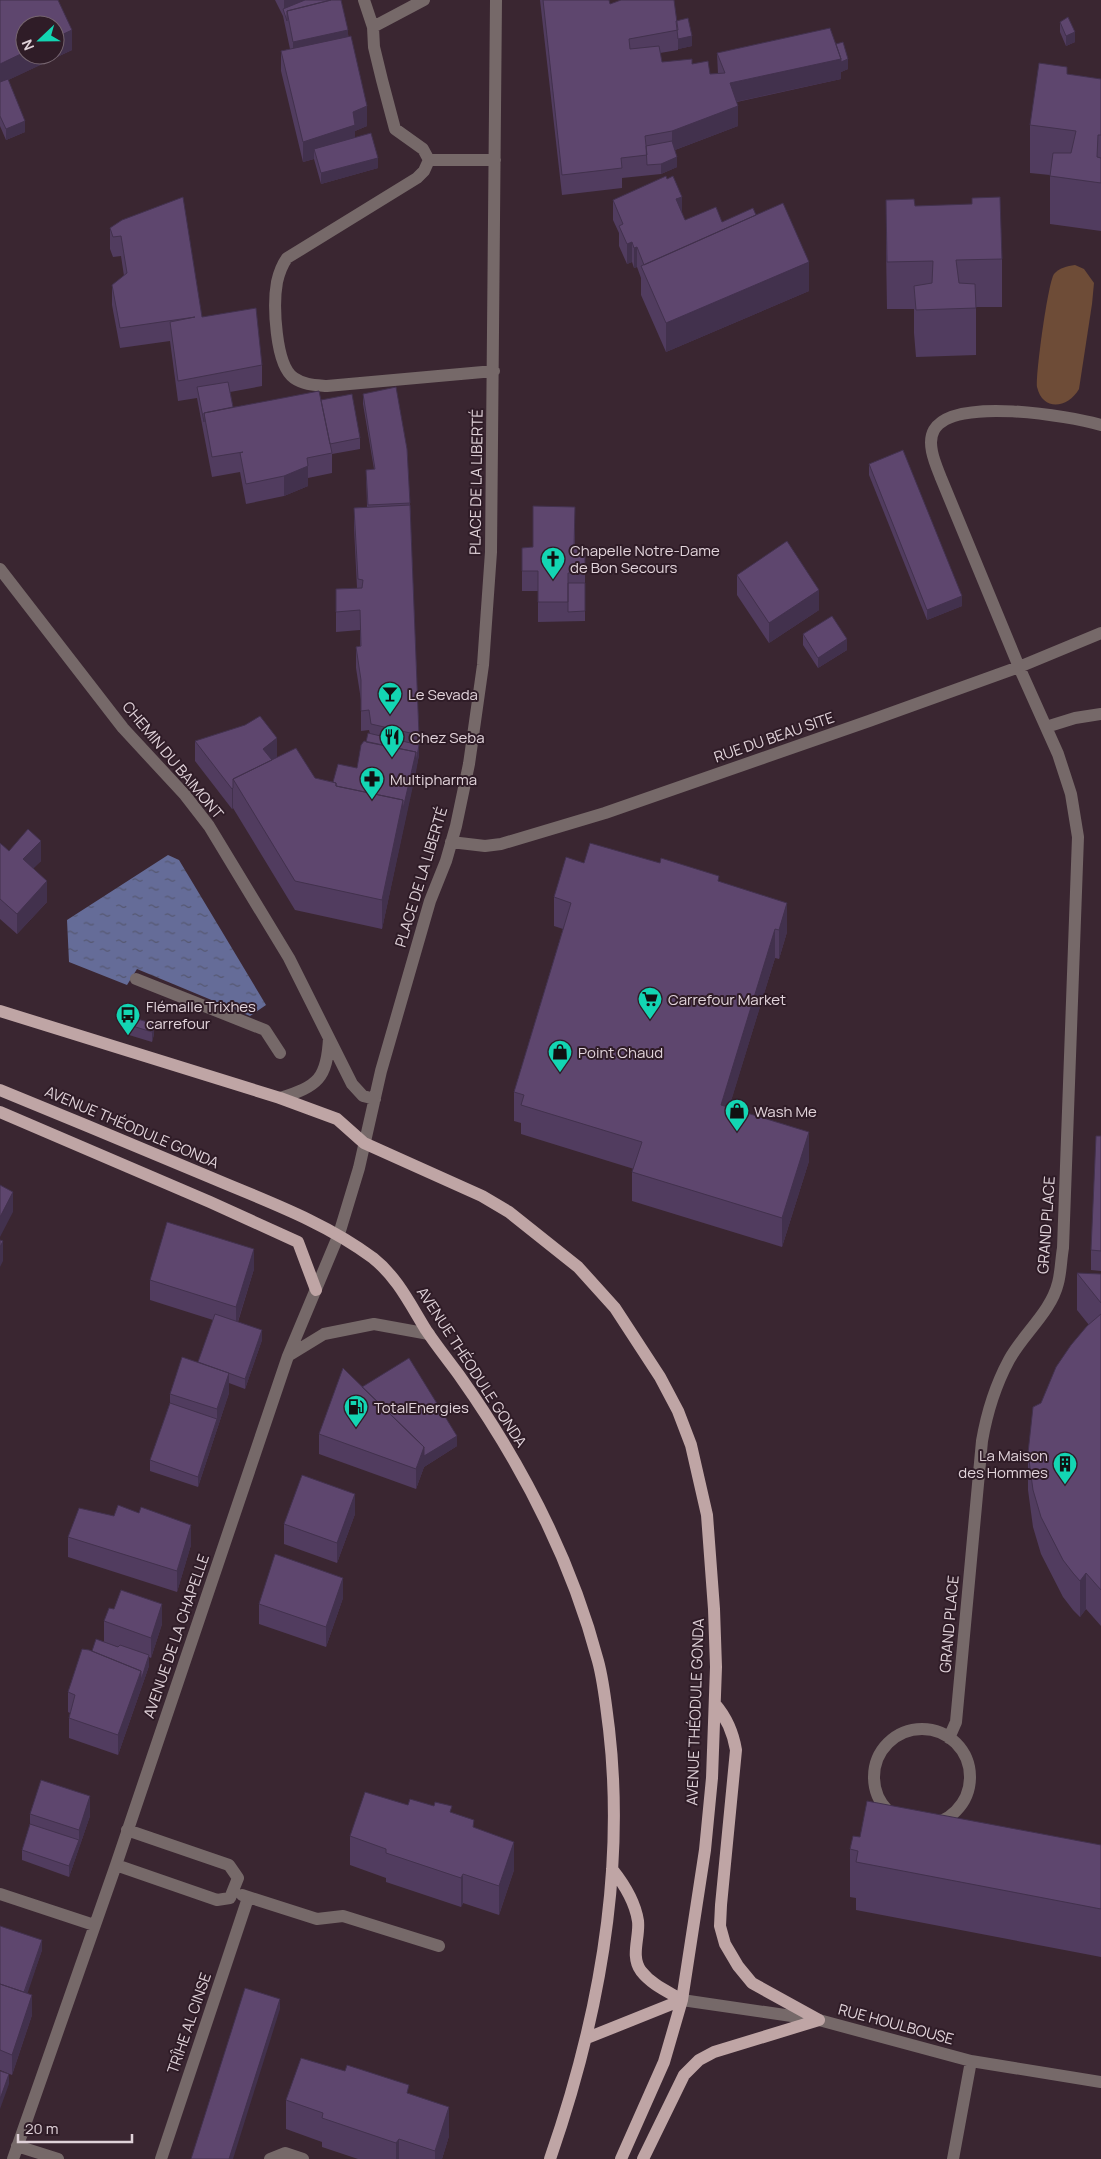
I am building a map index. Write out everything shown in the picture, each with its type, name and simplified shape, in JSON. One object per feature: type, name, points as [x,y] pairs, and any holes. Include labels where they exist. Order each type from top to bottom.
[{"type":"main road","name":"AVENUE THÉODULE GONDA","points":[[0,1012],[280,1098],[337,1119],[364,1143],[482,1196],[509,1212],[578,1267],[614,1308],[637,1340],[678,1411],[691,1445],[707,1515],[714,1610],[715,1704],[712,1778],[705,1850],[682,2000],[664,2062],[621,2159]]},
{"type":"main road","name":"AVENUE THÉODULE GONDA","points":[[0,1090],[237,1188],[340,1234],[376,1261],[397,1282],[429,1334],[479,1404],[530,1493],[568,1569],[598,1663],[606,1708],[614,1788],[610,1908],[602,1960],[587,2038],[550,2159]]},
{"type":"main road","points":[[0,1112],[298,1242],[316,1290]]},
{"type":"main road","points":[[715,1704],[726,1717],[733,1734],[736,1750],[721,1904],[720,1926],[725,1944],[738,1966],[752,1983],[819,2020]]},
{"type":"main road","points":[[612,1869],[630,1897],[638,1922],[635,1951],[640,1969],[653,1984],[682,2000]]},
{"type":"main road","points":[[587,2038],[682,2000]]},
{"type":"main road","points":[[643,2159],[684,2075],[699,2060],[714,2052],[819,2020]]},
{"type":"street","points":[[364,0],[395,129],[422,149],[429,160]]},
{"type":"street","points":[[372,27],[424,0]]},
{"type":"street","name":"PLACE DE LA LIBERTÉ","points":[[340,1234],[383,1062],[430,901],[456,826],[469,764],[483,665],[492,552],[496,0]]},
{"type":"street","points":[[429,160],[495,160]]},
{"type":"street","points":[[429,160],[424,171],[417,178],[287,258],[281,267],[277,282],[276,299],[278,342],[283,361],[292,378],[307,385],[327,386],[494,372]]},
{"type":"street","name":"GRAND PLACE","points":[[949,1738],[956,1722],[981,1450],[986,1417],[993,1394],[1009,1361],[1026,1334],[1046,1310],[1059,1282],[1062,1248],[1078,837],[1067,779],[934,461],[932,445],[934,430],[943,420],[956,414],[1018,411],[1088,421],[1101,425]]},
{"type":"street","name":"CHEMIN DU BAIMONT","points":[[0,569],[123,728],[185,795],[209,826],[289,958],[352,1084],[363,1096],[375,1099]]},
{"type":"street","name":"RUE DU BEAU SITE","points":[[451,842],[485,846],[540,834],[614,810],[1019,667],[1101,633]]},
{"type":"street","points":[[1046,728],[1075,718],[1101,714]]},
{"type":"street","points":[[136,979],[265,1030],[280,1053]]},
{"type":"street","points":[[280,1098],[313,1085],[322,1073],[328,1058],[329,1038]]},
{"type":"street","name":"AVENUE DE LA CHAPELLE","points":[[13,2159],[116,1865],[288,1356],[340,1234]]},
{"type":"street","points":[[288,1356],[324,1334],[374,1324],[429,1334]]},
{"type":"street","points":[[924,1729],[937,1732],[949,1738],[959,1747],[966,1759],[969,1785],[965,1798],[955,1811],[942,1821],[926,1825],[909,1823],[894,1816],[882,1805],[876,1789],[874,1772],[878,1757],[888,1743],[899,1735],[911,1730],[924,1729]]},
{"type":"street","points":[[116,1865],[217,1900],[230,1898],[238,1878],[229,1865],[127,1830]]},
{"type":"street","points":[[233,1892],[317,1919],[343,1916],[439,1946]]},
{"type":"street","points":[[0,1894],[94,1925]]},
{"type":"street","name":"TRÎHE AL CINSE","points":[[161,2159],[248,1898]]},
{"type":"street","name":"RUE HOULBOUSE","points":[[682,2000],[819,2020],[971,2061],[1101,2082]]},
{"type":"street","points":[[953,2159],[971,2061]]},
{"type":"street","points":[[17,2146],[58,2159]]},
{"type":"street","points":[[270,2159],[285,2153],[303,2159]]},
{"type":"shaded area","points":[[1075,265],[1084,269],[1094,283],[1079,389],[1069,400],[1050,404],[1040,395],[1037,387],[1045,311],[1054,274],[1058,270]]},
{"type":"water","points":[[168,855],[179,860],[266,1005],[250,1016],[137,969],[127,985],[69,962],[67,920]]},
{"type":"building","points":[[0,0],[58,0],[65,15],[15,15],[15,57],[0,64]]},
{"type":"building","points":[[305,0],[331,0],[287,11],[287,21],[283,9]]},
{"type":"building","points":[[331,0],[341,0],[348,30],[293,42],[287,11]]},
{"type":"building","points":[[543,0],[609,0],[610,4],[621,0],[674,0],[678,30],[629,39],[630,49],[659,46],[662,62],[692,59],[692,64],[708,61],[710,74],[725,73],[717,53],[830,28],[841,59],[730,83],[738,106],[672,131],[645,136],[647,155],[621,158],[622,168],[562,175]]},
{"type":"building","points":[[65,15],[72,30],[65,33]]},
{"type":"building","points":[[1068,17],[1075,32],[1066,36],[1060,22]]},
{"type":"building","points":[[688,18],[692,36],[678,39],[676,21]]},
{"type":"building","points":[[351,36],[367,106],[353,112],[355,125],[303,142],[281,51]]},
{"type":"building","points":[[843,42],[848,59],[841,62],[836,44]]},
{"type":"building","points":[[1039,63],[1067,67],[1067,74],[1101,79],[1101,135],[1098,135],[1097,157],[1101,158],[1101,183],[1050,176],[1053,153],[1071,153],[1076,131],[1030,125]]},
{"type":"building","points":[[8,79],[25,121],[6,129],[0,116],[0,82]]},
{"type":"building","points":[[371,133],[378,158],[321,173],[314,149]]},
{"type":"building","points":[[672,141],[677,157],[661,164],[647,165],[646,146]]},
{"type":"building","points":[[666,176],[667,179],[673,176],[682,197],[676,199],[685,220],[716,207],[722,222],[753,208],[756,215],[644,265],[637,247],[634,248],[632,242],[627,244],[619,226],[623,224],[613,200]]},
{"type":"building","points":[[183,197],[202,317],[256,308],[262,365],[178,381],[170,322],[195,317],[120,328],[112,285],[127,273],[121,236],[113,237],[110,228],[122,220]]},
{"type":"building","points":[[1000,197],[1002,259],[956,260],[959,283],[975,284],[976,308],[916,310],[914,286],[932,283],[933,261],[887,262],[886,200],[914,199],[915,206],[972,204],[972,198]]},
{"type":"building","points":[[783,203],[809,262],[666,323],[641,266]]},
{"type":"building","points":[[228,382],[233,407],[204,413],[204,422],[197,387]]},
{"type":"building","points":[[396,387],[407,449],[410,503],[368,505],[366,470],[375,469],[363,394]]},
{"type":"building","points":[[319,391],[332,453],[307,458],[308,466],[284,476],[246,484],[240,453],[243,452],[212,457],[204,413]]},
{"type":"building","points":[[352,394],[360,438],[330,444],[321,400]]},
{"type":"building","points":[[903,450],[962,596],[927,610],[869,464]]},
{"type":"building","points":[[410,505],[419,735],[371,724],[369,710],[361,711],[361,680],[356,647],[361,646],[360,610],[336,612],[336,589],[362,588],[363,580],[358,579],[354,508]]},
{"type":"building","name":"Chapelle Notre-Dame de Bon Secours","points":[[533,506],[575,507],[574,548],[585,548],[585,573],[568,573],[568,602],[538,602],[538,571],[522,571],[522,548],[533,547]]},
{"type":"building","points":[[787,541],[819,590],[769,623],[737,575]]},
{"type":"building","points":[[568,583],[585,583],[585,611],[568,612]]},
{"type":"building","points":[[832,616],[847,639],[818,658],[803,634]]},
{"type":"building","points":[[260,716],[277,738],[263,749],[272,760],[233,779],[232,789],[195,741],[245,725]]},
{"type":"building","points":[[368,733],[419,745],[416,762],[416,752],[366,742]]},
{"type":"building","points":[[364,741],[416,752],[403,809],[403,800],[336,786],[336,783],[333,782],[338,764],[357,768],[361,745]]},
{"type":"building","points":[[296,748],[315,778],[336,783],[336,786],[403,800],[382,900],[295,881],[233,779]]},
{"type":"building","points":[[28,829],[41,841],[23,859],[47,881],[17,914],[0,899],[0,843],[9,851]]},
{"type":"building","name":"Carrefour Market","points":[[590,843],[660,863],[661,858],[719,876],[718,881],[787,903],[779,930],[775,929],[721,1105],[809,1132],[782,1218],[632,1172],[642,1142],[521,1105],[524,1095],[514,1092],[571,903],[554,897],[566,857],[584,863]]},
{"type":"building","points":[[131,1017],[154,1024],[152,1032],[129,1025]]},
{"type":"building","points":[[1096,1136],[1101,1136],[1101,1251],[1091,1250]]},
{"type":"building","points":[[0,1185],[13,1192],[0,1217]]},
{"type":"building","points":[[167,1222],[254,1249],[236,1307],[150,1280]]},
{"type":"building","points":[[1077,1273],[1101,1274],[1101,1303]]},
{"type":"building","points":[[215,1314],[262,1330],[245,1379],[198,1362]]},
{"type":"building","name":"La Maison des Hommes","points":[[1101,1314],[1101,1590],[1086,1573],[1080,1581],[1063,1560],[1041,1517],[1033,1490],[1028,1453],[1033,1407],[1041,1403],[1056,1367],[1071,1345],[1087,1326]]},
{"type":"building","points":[[182,1357],[229,1373],[217,1409],[170,1394]]},
{"type":"building","points":[[409,1358],[457,1436],[424,1456],[424,1447],[362,1387]]},
{"type":"building","points":[[343,1368],[424,1447],[416,1469],[319,1434]]},
{"type":"building","points":[[170,1403],[217,1419],[198,1477],[150,1460]]},
{"type":"building","points":[[302,1475],[355,1494],[337,1543],[284,1524]]},
{"type":"building","points":[[118,1505],[139,1513],[141,1507],[191,1525],[177,1571],[68,1537],[79,1508],[114,1516]]},
{"type":"building","points":[[275,1554],[343,1578],[326,1627],[259,1604]]},
{"type":"building","points":[[121,1590],[162,1604],[151,1638],[104,1621],[109,1608],[114,1609]]},
{"type":"building","points":[[96,1639],[149,1655],[141,1680],[141,1671],[92,1651]]},
{"type":"building","points":[[82,1649],[89,1650],[141,1671],[118,1735],[69,1718],[75,1695],[68,1692]]},
{"type":"building","points":[[41,1780],[90,1796],[79,1830],[30,1814]]},
{"type":"building","points":[[365,1792],[408,1805],[410,1799],[434,1806],[435,1802],[452,1806],[450,1812],[474,1820],[473,1827],[514,1842],[499,1886],[463,1874],[461,1878],[386,1853],[386,1849],[350,1836]]},
{"type":"building","points":[[867,1801],[1101,1845],[1101,1909],[856,1862],[858,1851],[850,1849],[853,1836],[860,1837]]},
{"type":"building","points":[[30,1824],[79,1840],[69,1866],[22,1850]]},
{"type":"building","points":[[0,1926],[42,1940],[24,1992],[0,1984]]},
{"type":"building","points":[[0,1984],[32,1995],[12,2055],[0,2050]]},
{"type":"building","points":[[245,1988],[280,1999],[229,2159],[191,2159]]},
{"type":"building","points":[[301,2058],[345,2071],[347,2065],[409,2085],[407,2093],[449,2107],[435,2151],[399,2139],[396,2143],[322,2118],[323,2113],[286,2100]]},
{"type":"building","points":[[0,2071],[9,2074],[0,2099]]},
{"type":"place","name":"Chapelle Notre-Dame de Bon Secours","points":[[553,580]]},
{"type":"place","name":"Le Sevada","points":[[390,715]]},
{"type":"place","name":"Chez Seba","points":[[392,758]]},
{"type":"place","name":"Multipharma","points":[[372,800]]},
{"type":"place","name":"Carrefour Market","points":[[650,1020]]},
{"type":"place","name":"Flémalle Trixhes carrefour","points":[[128,1036]]},
{"type":"place","name":"Point Chaud","points":[[560,1073]]},
{"type":"place","name":"Wash Me","points":[[737,1132]]},
{"type":"place","name":"TotalEnergies","points":[[356,1428]]},
{"type":"place","name":"La Maison des Hommes","points":[[1065,1485]]}]
